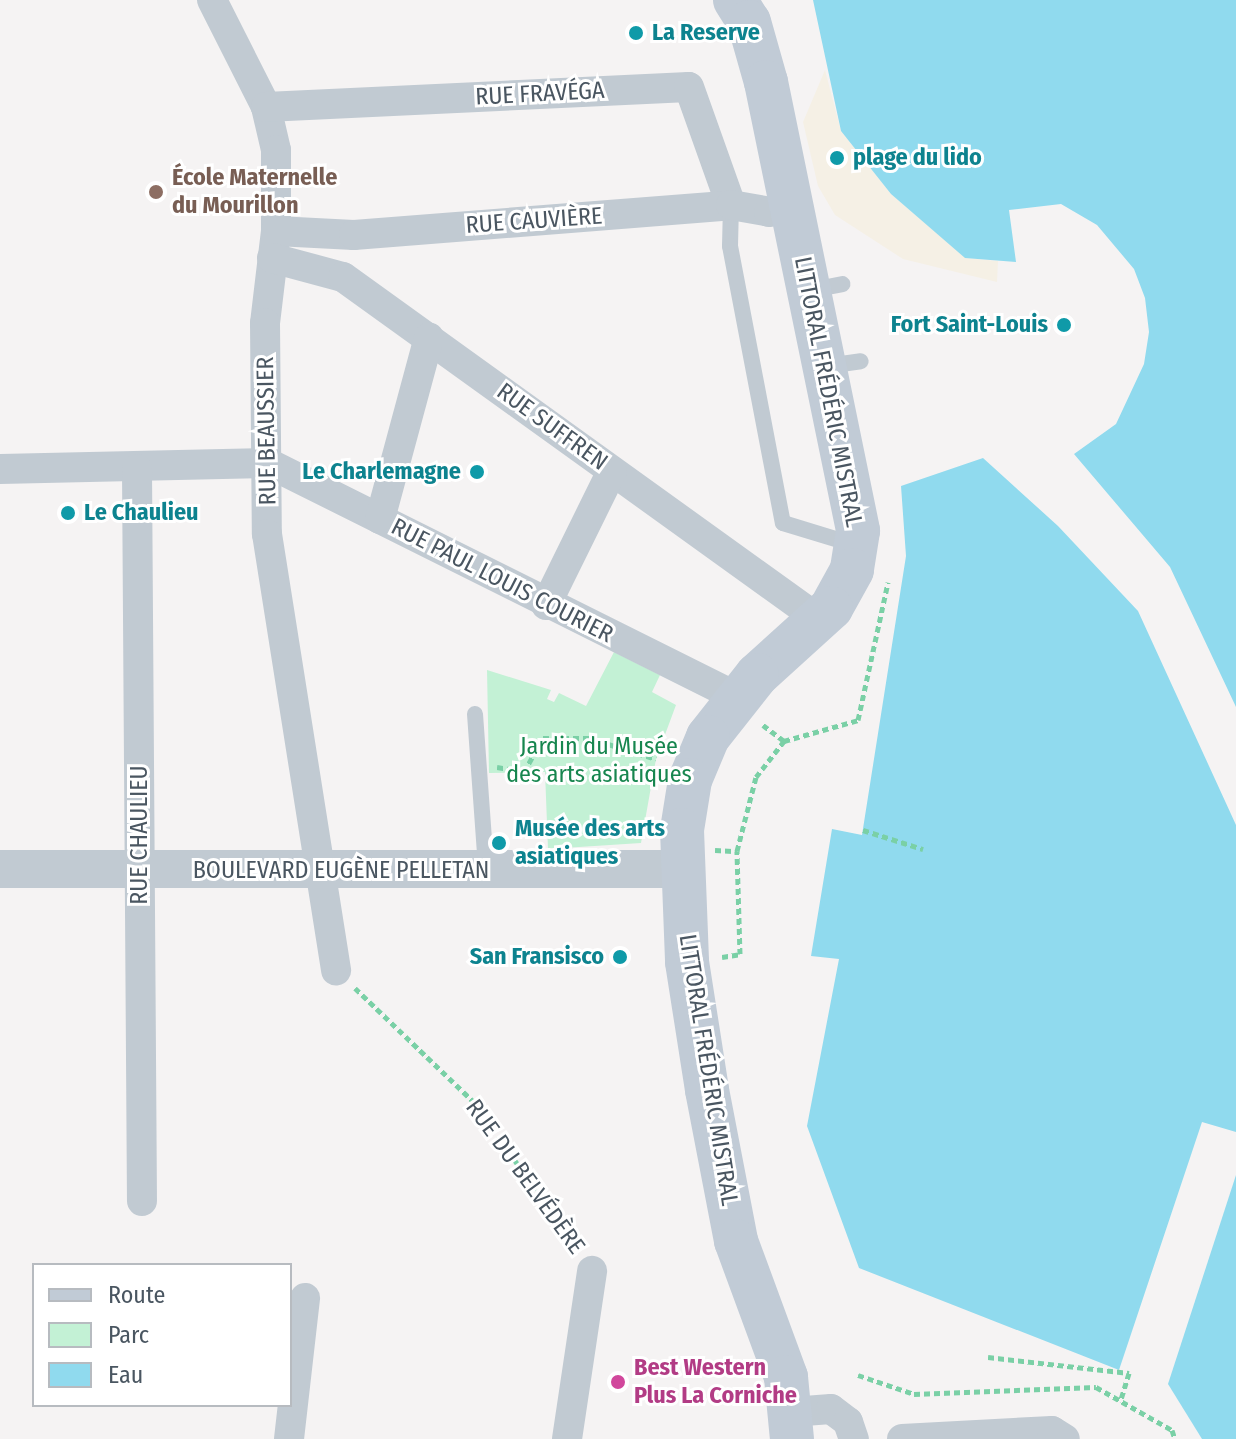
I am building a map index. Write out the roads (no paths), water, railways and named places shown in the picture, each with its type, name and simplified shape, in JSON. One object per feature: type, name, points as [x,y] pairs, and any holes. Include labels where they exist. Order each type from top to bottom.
[{"type":"main road","name":"LITTORAL FRÉDÉRIC MISTRAL","points":[[735,0],[760,55],[790,208],[826,288],[843,364],[857,515],[857,546],[847,583],[821,621],[737,697],[708,737],[690,780],[681,869],[690,990],[733,1227],[786,1377],[791,1426]]},
{"type":"street","name":"RUE BEAUSSIER","points":[[212,0],[266,107],[276,150],[274,245],[265,323],[267,534],[318,873]]},
{"type":"street","name":"RUE FRAVÉGA","points":[[266,107],[689,87],[731,205]]},
{"type":"street","name":"RUE CAUVIÈRE","points":[[274,245],[354,235],[731,205],[769,212],[790,208]]},
{"type":"street","name":"RUE SUFFREN","points":[[274,245],[343,277],[821,621]]},
{"type":"street","points":[[380,519],[429,338]]},
{"type":"street","points":[[0,469],[137,469],[268,463]]},
{"type":"street","name":"RUE PAUL LOUIS COURIER","points":[[268,463],[546,605],[737,697]]},
{"type":"street","name":"RUE CHAULIEU","points":[[137,469],[142,1201]]},
{"type":"street","points":[[546,605],[612,471]]},
{"type":"street","name":"BOULEVARD EUGÈNE PELLETAN","points":[[0,869],[318,873],[681,869]]},
{"type":"street","points":[[318,873],[336,971]]},
{"type":"street","name":"RUE DU BELVÉDÈRE","points":[[567,1439],[592,1271]]},
{"type":"street","points":[[289,1439],[305,1298]]},
{"type":"street","points":[[791,1426],[831,1409],[848,1422],[854,1439]]},
{"type":"street","points":[[902,1439],[1052,1431],[1065,1439]]},
{"type":"lane","points":[[731,205],[730,246],[783,523],[857,546]]},
{"type":"lane","points":[[475,714],[486,871]]},
{"type":"water","points":[[813,0],[1236,0],[1236,707],[1170,567],[1074,454],[1116,424],[1144,364],[1149,332],[1145,298],[1134,269],[1097,225],[1061,204],[1009,210],[1016,262],[965,258],[891,194],[841,131]]},
{"type":"water","points":[[983,458],[1058,526],[1138,611],[1236,825],[1236,1132],[1202,1122],[1119,1370],[859,1268],[807,1126],[839,959],[811,956],[832,829],[862,835],[906,556],[901,486]]},
{"type":"water","points":[[1236,1175],[1236,1439],[1202,1439],[1168,1384]]},
{"type":"place","name":"La Reserve","points":[[636,33]]},
{"type":"place","name":"plage du lido","points":[[837,158]]},
{"type":"place","name":"École Maternelle du Mourillon","points":[[156,192]]},
{"type":"place","name":"Fort Saint-Louis","points":[[1064,325]]},
{"type":"place","name":"Le Charlemagne","points":[[477,472]]},
{"type":"place","name":"Le Chaulieu","points":[[68,513]]},
{"type":"place","name":"Musée des arts asiatiques","points":[[499,843]]},
{"type":"place","name":"San Fransisco","points":[[620,957]]},
{"type":"place","name":"Best Western Plus La Corniche","points":[[618,1382]]},
{"type":"park label","name":"Jardin du Musée des arts asiatiques","points":[[599,761]]}]
